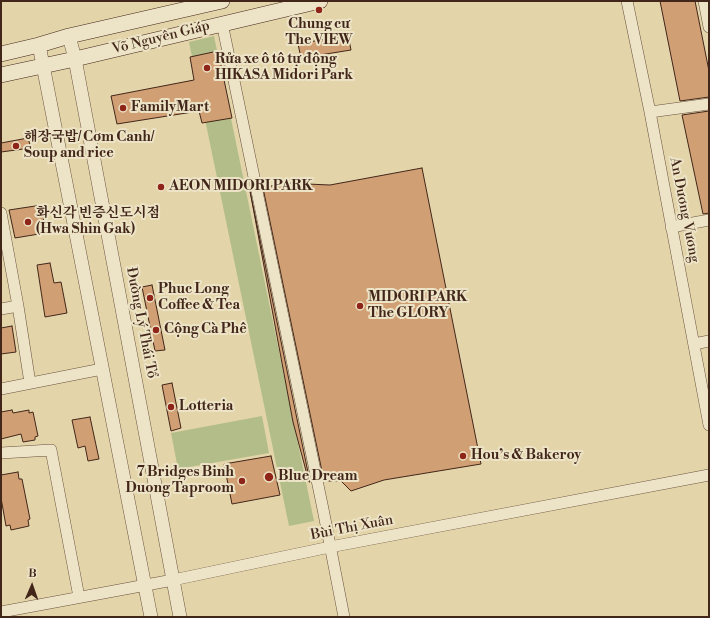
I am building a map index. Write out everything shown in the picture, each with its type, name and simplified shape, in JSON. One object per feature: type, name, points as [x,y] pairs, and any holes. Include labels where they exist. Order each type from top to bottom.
[{"type":"main road","name":"Võ Nguyên Giáp","points":[[1,54],[69,36],[222,1]]},
{"type":"main road","name":"Võ Nguyên Giáp","points":[[1,75],[320,1]]},
{"type":"street","name":"An Dương Vương","points":[[627,1],[650,112],[709,425]]},
{"type":"street","points":[[704,1],[709,27]]},
{"type":"street","points":[[222,23],[344,617]]},
{"type":"street","name":"Đường Lý Thái Tổ","points":[[69,36],[75,59],[180,617]]},
{"type":"street","points":[[38,45],[151,617]]},
{"type":"street","points":[[650,112],[709,104]]},
{"type":"street","points":[[1,213],[30,383]]},
{"type":"street","points":[[671,227],[709,220]]},
{"type":"street","points":[[1,309],[18,306]]},
{"type":"street","points":[[694,344],[709,341]]},
{"type":"street","points":[[1,389],[102,369]]},
{"type":"street","points":[[1,453],[51,450],[79,597]]},
{"type":"street","name":"Bùi Thị Xuân","points":[[1,612],[144,584],[173,580],[330,547],[709,474]]},
{"type":"green space","points":[[214,36],[314,521],[289,526],[189,42]]},
{"type":"green space","points":[[262,416],[269,453],[178,469],[171,433]]},
{"type":"building","points":[[660,1],[695,1],[709,71],[709,97],[680,101]]},
{"type":"building","points":[[348,35],[351,50],[301,58],[298,44]]},
{"type":"building","points":[[218,51],[232,118],[202,123],[199,111],[117,124],[111,96],[194,80],[190,57]]},
{"type":"building","points":[[709,111],[709,213],[703,214],[682,115]]},
{"type":"building","name":"해장국밥/ Cơm Canh/ Soup and rice","points":[[28,138],[31,148],[1,152],[1,143]]},
{"type":"building","name":"MIDORI PARK The GLORY","points":[[422,168],[481,464],[384,480],[351,491],[341,481],[324,481],[263,188],[284,183],[330,185]]},
{"type":"building","points":[[250,191],[310,482],[293,422]]},
{"type":"building","points":[[42,205],[45,233],[15,238],[9,210]]},
{"type":"building","points":[[50,263],[54,283],[61,282],[67,313],[45,317],[37,265]]},
{"type":"building","name":"Cộng Cà Phê","points":[[152,285],[165,350],[155,351],[142,287]]},
{"type":"building","points":[[12,326],[16,352],[1,354],[1,328]]},
{"type":"building","name":"Lotteria","points":[[172,383],[181,428],[171,431],[162,385]]},
{"type":"building","points":[[12,410],[13,413],[29,410],[29,413],[33,412],[38,436],[35,437],[35,440],[23,442],[21,434],[1,439],[1,412]]},
{"type":"building","points":[[90,417],[99,459],[88,461],[85,446],[78,448],[72,420]]},
{"type":"building","name":"7 Bridges Binh Duong Taproom","points":[[271,456],[280,495],[232,504],[224,464]]},
{"type":"building","points":[[18,472],[19,479],[22,479],[30,519],[28,520],[29,526],[11,530],[10,525],[6,526],[1,498],[1,475]]},
{"type":"place","name":"Chung cư The VIEW","points":[[319,10]]},
{"type":"place","name":"Rửa xe ô tô tự động HIKASA Midori Park","points":[[207,68]]},
{"type":"place","name":"FamilyMart","points":[[123,108]]},
{"type":"place","name":"해장국밥/ Cơm Canh/ Soup and rice","points":[[16,146]]},
{"type":"place","name":"AEON MIDORI PARK","points":[[161,187]]},
{"type":"place","name":"화신각 빈증신도시점 (Hwa Shin Gak)","points":[[28,222]]},
{"type":"place","name":"Phuc Long Coffee & Tea","points":[[150,298]]},
{"type":"place","name":"MIDORI PARK The GLORY","points":[[360,306]]},
{"type":"place","name":"Cộng Cà Phê","points":[[156,330]]},
{"type":"place","name":"Lotteria","points":[[171,407]]},
{"type":"place","name":"Hou’s & Bakeroy","points":[[463,456]]},
{"type":"place","name":"Blue Dream","points":[[269,477]]},
{"type":"place","name":"7 Bridges Binh Duong Taproom","points":[[242,481]]}]
